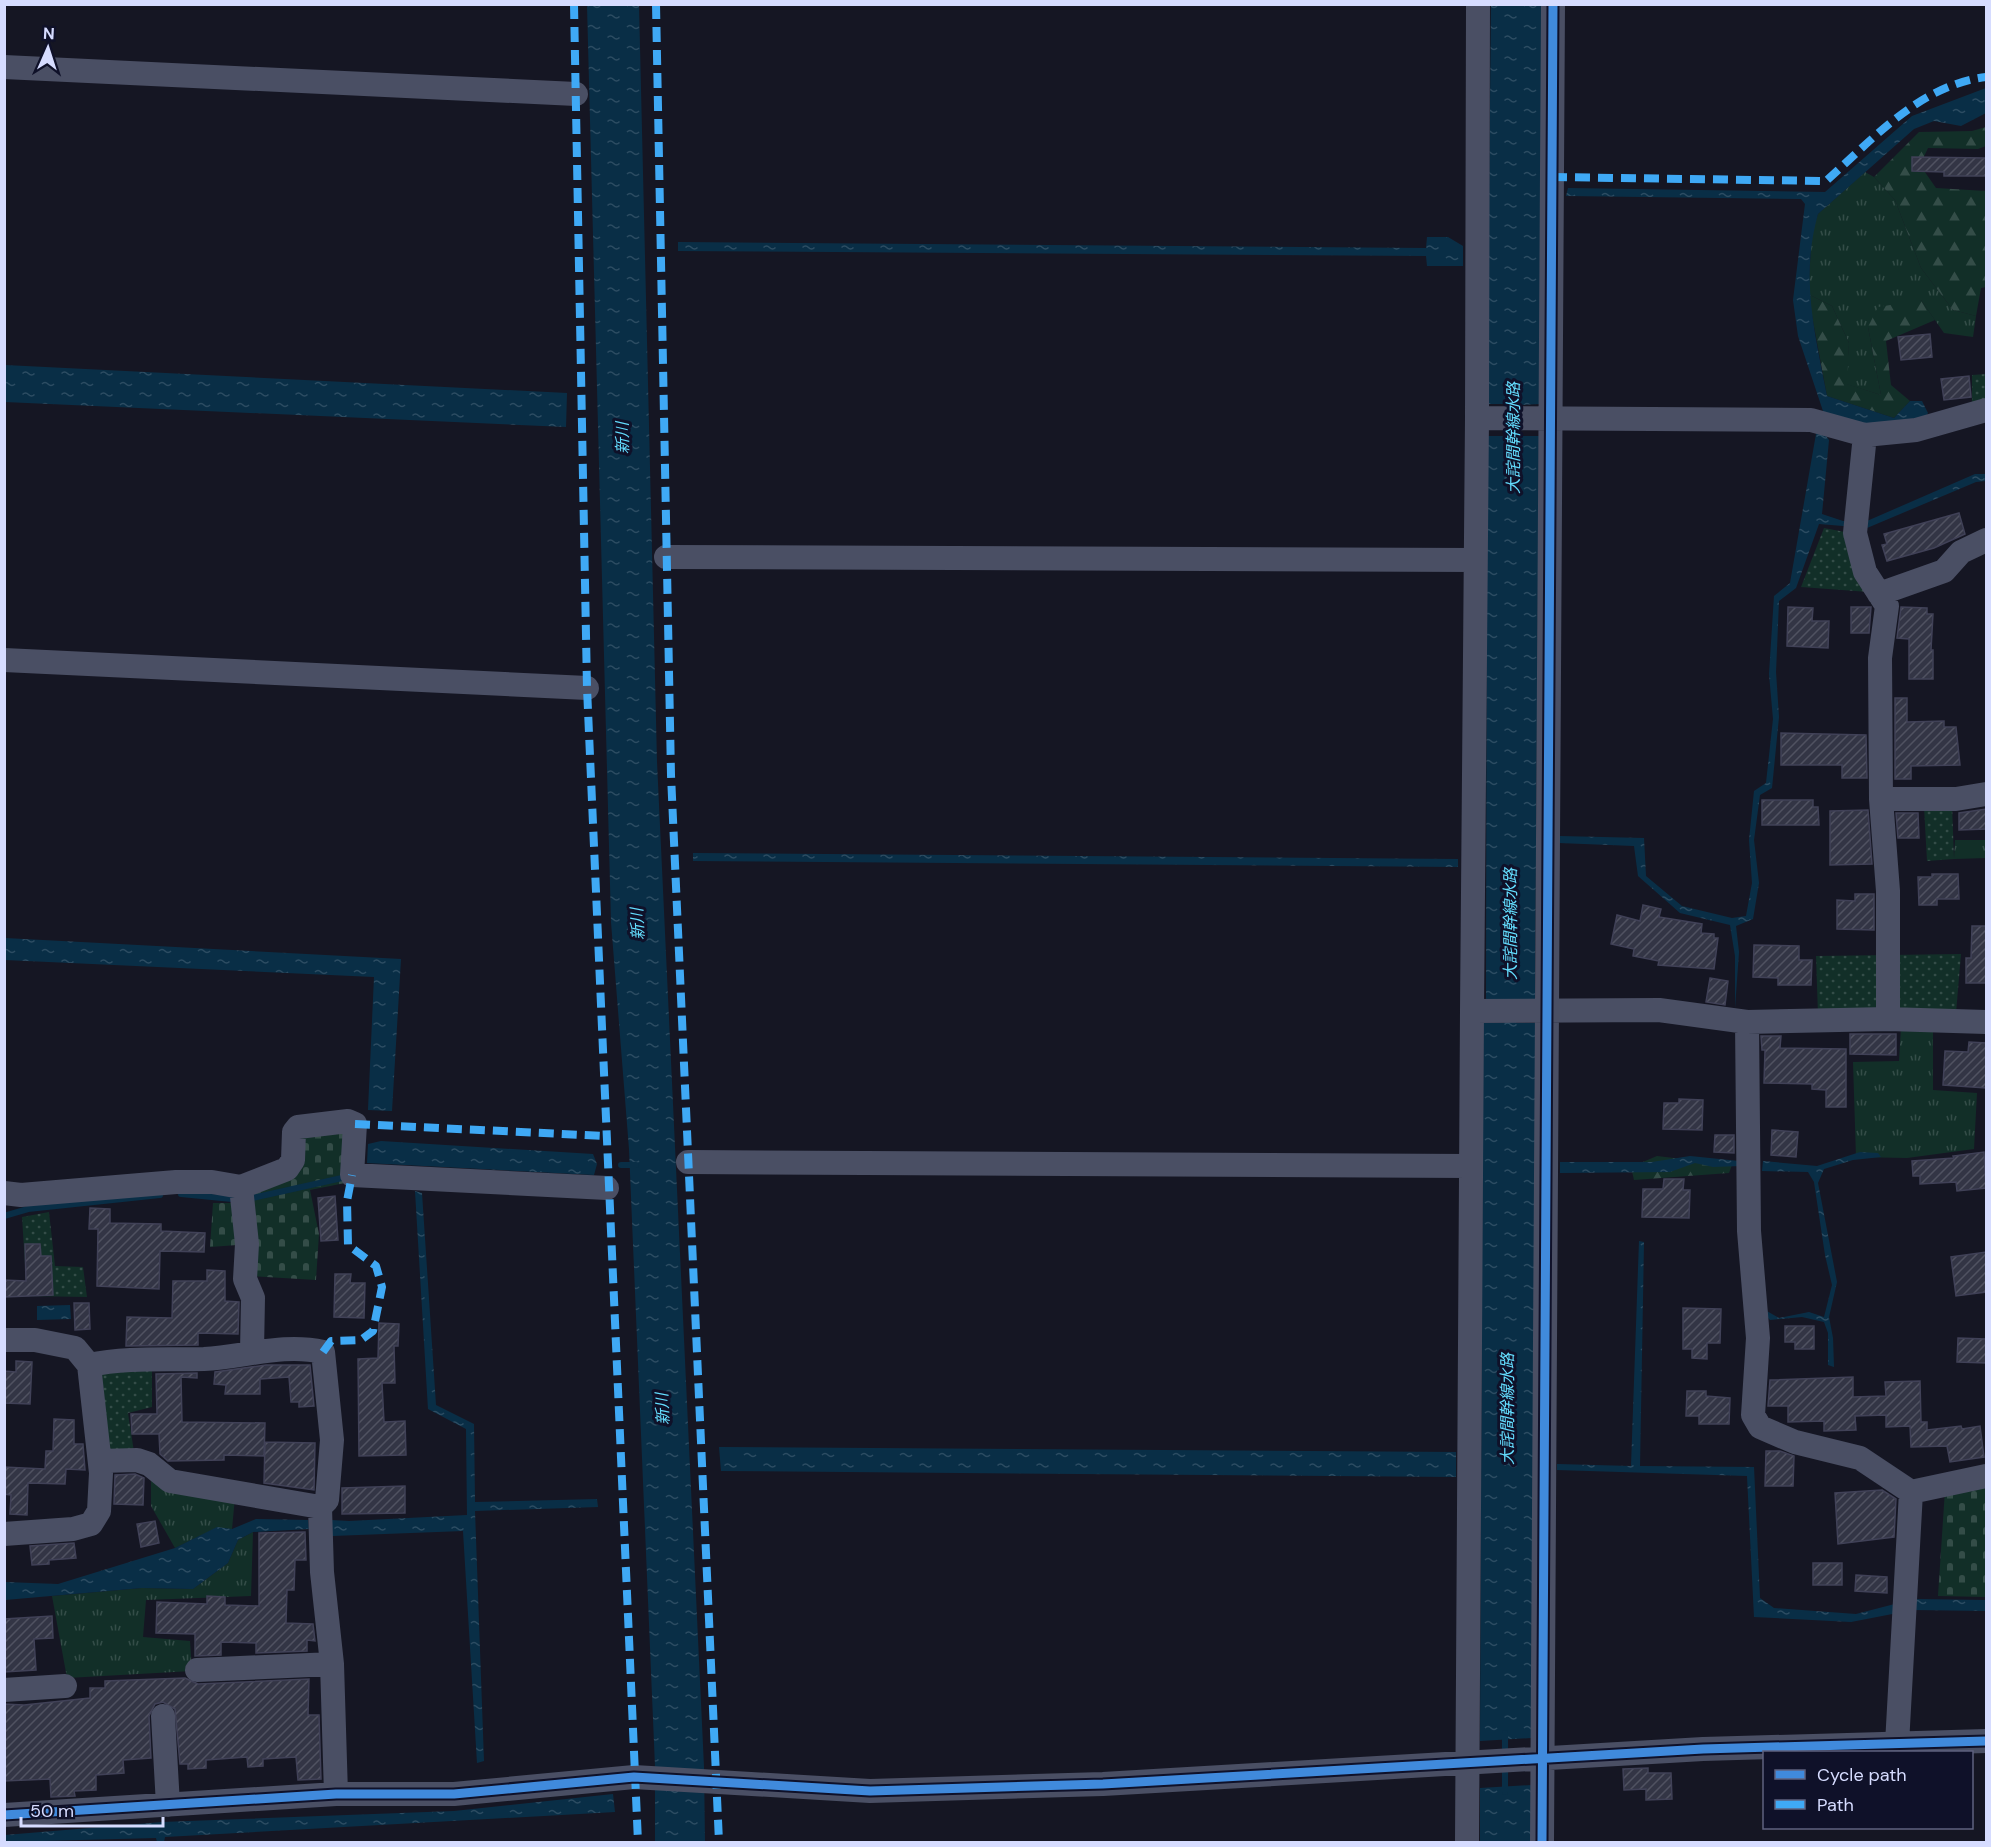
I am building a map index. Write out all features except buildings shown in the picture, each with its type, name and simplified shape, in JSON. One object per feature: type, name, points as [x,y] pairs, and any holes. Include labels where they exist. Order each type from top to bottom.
[{"type":"street","points":[[1467,1842],[1469,1166],[1477,417],[1478,4]]},
{"type":"street","points":[[1542,1842],[1530,1761],[1546,1010],[1538,418],[1553,4]]},
{"type":"street","points":[[4,67],[576,94]]},
{"type":"street","points":[[1477,417],[1811,420],[1865,435],[1916,430],[1986,410]]},
{"type":"street","points":[[1865,435],[1856,524],[1865,572],[1887,606],[1880,658],[1881,799],[1888,891],[1888,1019]]},
{"type":"street","points":[[1879,594],[1944,571],[1961,552],[1986,540]]},
{"type":"street","points":[[666,557],[1475,560]]},
{"type":"street","points":[[4,660],[587,688]]},
{"type":"street","points":[[1881,799],[1956,798],[1986,794]]},
{"type":"street","points":[[1472,1011],[1659,1010],[1747,1022],[1888,1019],[1986,1022]]},
{"type":"street","points":[[1747,1022],[1749,1231],[1758,1338],[1753,1415],[1760,1427],[1795,1442],[1860,1458],[1911,1492],[1986,1476]]},
{"type":"street","points":[[4,1193],[21,1195],[176,1182],[241,1186],[287,1168],[293,1160],[294,1132],[298,1127],[348,1121],[355,1124],[352,1175],[607,1188]]},
{"type":"street","points":[[688,1162],[1469,1166]]},
{"type":"street","points":[[241,1186],[247,1244],[245,1279],[253,1298],[252,1351]]},
{"type":"street","points":[[4,1340],[35,1341],[75,1348],[89,1365],[100,1461],[99,1512],[91,1524],[73,1528],[4,1534]]},
{"type":"street","points":[[89,1365],[207,1359],[252,1351],[308,1348],[323,1352],[332,1440],[327,1500],[320,1508],[322,1572],[332,1664],[336,1794]]},
{"type":"street","points":[[100,1461],[137,1460],[149,1464],[170,1480],[320,1508]]},
{"type":"street","points":[[1897,1743],[1911,1492]]},
{"type":"street","points":[[197,1670],[332,1664]]},
{"type":"street","points":[[4,1690],[65,1686]]},
{"type":"street","points":[[163,1716],[168,1805]]},
{"type":"street","points":[[4,1815],[336,1794],[454,1794],[634,1777],[870,1791],[1103,1784],[1530,1761],[1703,1749],[1986,1741]]},
{"type":"green space","points":[[1986,127],[1986,146],[1978,149],[1928,148],[1920,165],[1936,188],[1986,191],[1986,287],[1981,288],[1976,316],[1953,310],[1921,268],[1895,200],[1874,177],[1919,132],[1972,131]]},
{"type":"green space","points":[[1865,172],[1874,177],[1895,200],[1921,268],[1953,310],[1976,316],[1973,337],[1944,333],[1921,300],[1868,327],[1881,395],[1846,384],[1849,343],[1832,306],[1808,294],[1812,233],[1818,214]]},
{"type":"green space","points":[[1808,294],[1832,306],[1849,343],[1847,384],[1881,395],[1868,327],[1878,307],[1921,300],[1935,320],[1886,341],[1891,385],[1910,401],[1894,418],[1827,396]]},
{"type":"green space","points":[[1986,374],[1986,405],[1972,408],[1972,375]]},
{"type":"green space","points":[[1824,528],[1850,533],[1869,592],[1801,587]]},
{"type":"green space","points":[[1952,804],[1954,859],[1927,861],[1924,807]]},
{"type":"green space","points":[[1955,840],[1986,840],[1986,858],[1954,859]]},
{"type":"green space","points":[[1961,954],[1956,1013],[1818,1015],[1816,956]]},
{"type":"green space","points":[[1933,1026],[1933,1090],[1977,1093],[1974,1149],[1907,1158],[1856,1157],[1853,1062],[1899,1061],[1901,1027]]},
{"type":"green space","points":[[347,1129],[345,1183],[310,1190],[319,1234],[316,1280],[250,1276],[251,1244],[210,1247],[213,1203],[249,1203],[253,1187],[302,1168],[302,1133]]},
{"type":"green space","points":[[1657,1156],[1732,1165],[1729,1173],[1634,1180],[1631,1167]]},
{"type":"green space","points":[[49,1212],[55,1266],[83,1267],[87,1297],[27,1296],[22,1217]]},
{"type":"green space","points":[[152,1366],[152,1407],[128,1413],[134,1452],[108,1450],[97,1371]]},
{"type":"green space","points":[[151,1478],[235,1497],[232,1529],[216,1528],[175,1548],[151,1506]]},
{"type":"green space","points":[[1986,1483],[1986,1597],[1938,1596],[1945,1490]]},
{"type":"green space","points":[[253,1532],[251,1596],[146,1600],[143,1637],[190,1641],[192,1671],[67,1678],[52,1596],[142,1588],[193,1589],[228,1563],[238,1540]]},
{"type":"water","points":[[1542,4],[1540,404],[1518,405],[1518,436],[1539,436],[1535,999],[1516,999],[1516,1023],[1536,1023],[1531,1738],[1480,1741],[1483,1023],[1504,1023],[1504,999],[1486,999],[1487,436],[1507,436],[1506,404],[1487,404],[1491,5]]},
{"type":"water","name":"新川","points":[[587,5],[639,5],[657,762],[704,1767],[705,1842],[655,1842],[655,1766],[629,1149],[611,922]]},
{"type":"water","points":[[1986,88],[1986,113],[1961,126],[1934,121],[1914,129],[1818,214],[1810,261],[1811,305],[1827,396],[1894,418],[1910,401],[1922,401],[1928,413],[1923,421],[1824,433],[1829,440],[1822,514],[1843,521],[1867,521],[1975,474],[1986,474],[1986,481],[1976,482],[1867,528],[1819,524],[1796,588],[1779,601],[1776,672],[1779,717],[1772,788],[1760,795],[1754,840],[1759,883],[1753,919],[1736,926],[1739,952],[1735,1008],[1735,956],[1730,925],[1680,913],[1638,876],[1634,846],[1559,843],[1559,836],[1644,838],[1646,876],[1682,906],[1732,918],[1746,916],[1752,883],[1749,840],[1754,791],[1766,783],[1773,719],[1769,674],[1774,596],[1790,583],[1816,434],[1823,411],[1798,336],[1793,300],[1805,204],[1801,199],[1566,196],[1568,188],[1825,192],[1912,116]]},
{"type":"water","points":[[1427,237],[1448,237],[1463,246],[1463,266],[1427,266],[1426,256],[678,251],[678,242],[1426,248]]},
{"type":"water","points":[[5,365],[567,393],[566,427],[5,402]]},
{"type":"water","points":[[693,853],[1458,859],[1458,867],[693,861]]},
{"type":"water","points":[[5,938],[401,959],[392,1111],[368,1110],[374,977],[5,960]]},
{"type":"water","points":[[381,1141],[593,1154],[597,1164],[594,1175],[367,1163],[368,1144]]},
{"type":"water","points":[[1860,1152],[1878,1153],[1881,1157],[1853,1160],[1824,1169],[1818,1183],[1837,1282],[1829,1317],[1833,1338],[1834,1367],[1828,1365],[1828,1333],[1824,1322],[1802,1317],[1770,1320],[1764,1313],[1765,1310],[1779,1318],[1809,1312],[1824,1317],[1832,1285],[1814,1182],[1808,1172],[1762,1171],[1763,1161],[1817,1166]]},
{"type":"water","points":[[1690,1156],[1739,1161],[1741,1166],[1713,1167],[1695,1163],[1670,1172],[1560,1173],[1560,1162],[1652,1162]]},
{"type":"water","points":[[415,1191],[422,1193],[436,1405],[474,1424],[475,1502],[597,1499],[598,1507],[475,1511],[484,1761],[477,1763],[463,1531],[332,1536],[331,1520],[467,1515],[466,1429],[428,1409]]},
{"type":"water","points":[[1639,1241],[1644,1242],[1640,1466],[1754,1467],[1760,1598],[1774,1608],[1856,1614],[1914,1599],[1986,1600],[1986,1611],[1913,1610],[1851,1622],[1754,1617],[1747,1476],[1557,1470],[1557,1464],[1631,1466]]},
{"type":"water","points":[[70,1305],[71,1319],[37,1320],[37,1306]]},
{"type":"water","points":[[719,1447],[1456,1452],[1456,1477],[721,1471]]},
{"type":"water","points":[[256,1519],[308,1520],[309,1529],[253,1532],[238,1540],[228,1563],[193,1589],[142,1588],[5,1600],[5,1582],[58,1584],[175,1548],[217,1527],[232,1529]]},
{"type":"water","points":[[1532,1785],[1531,1842],[1480,1842],[1480,1788]]},
{"type":"water","points":[[613,1794],[615,1812],[165,1837],[164,1842],[157,1842],[156,1838],[5,1842],[5,1835],[162,1822],[454,1811]]},
{"type":"waterway","points":[[621,1165],[636,1165]]},
{"type":"waterway","points":[[252,1198],[342,1178]]},
{"type":"waterway","points":[[181,1194],[232,1199]]},
{"type":"waterway","points":[[4,1216],[28,1209],[160,1195]]},
{"type":"waterway","name":"大詫間幹線水路","points":[[1505,1733],[1505,1756]]},
{"type":"waterway","name":"大詫間幹線水路","points":[[1505,1766],[1505,1792]]},
{"type":"marked path","points":[[574,4],[587,688],[638,1842]]},
{"type":"marked path","points":[[656,4],[671,775],[719,1842]]},
{"type":"marked path","points":[[1552,177],[1826,181],[1880,132],[1919,102],[1962,82],[1986,77]]},
{"type":"marked path","points":[[355,1124],[605,1136]]},
{"type":"marked path","points":[[323,1352],[331,1341],[361,1340],[373,1331],[382,1287],[376,1266],[348,1245],[347,1201],[352,1175]]},
{"type":"cycle path","points":[[1542,1842],[1553,4]]},
{"type":"cycle path","points":[[4,1815],[336,1794],[454,1794],[634,1777],[870,1791],[1103,1784],[1703,1749],[1986,1741]]}]
